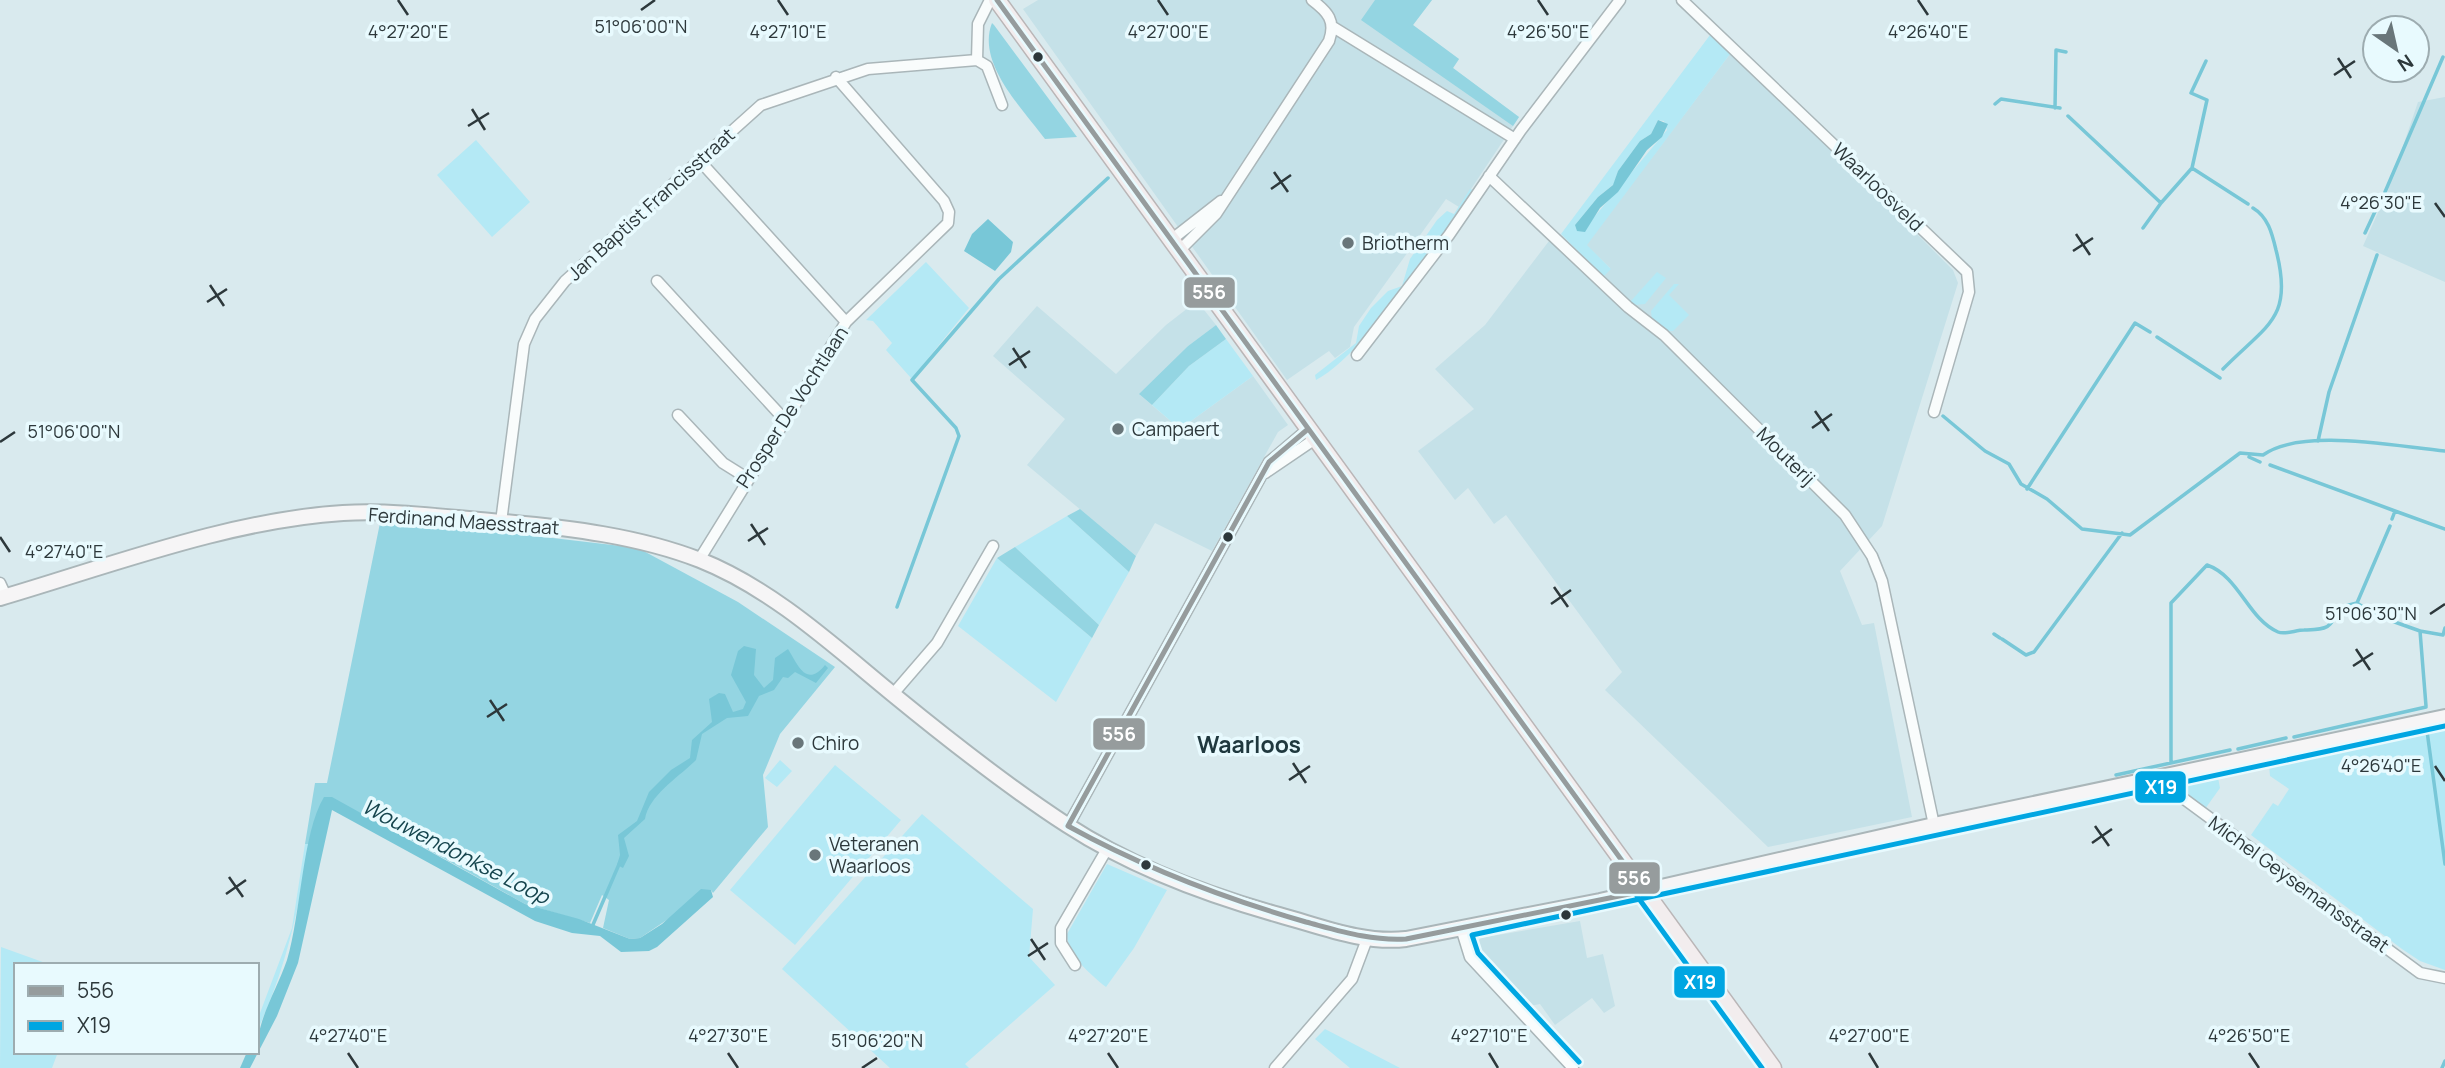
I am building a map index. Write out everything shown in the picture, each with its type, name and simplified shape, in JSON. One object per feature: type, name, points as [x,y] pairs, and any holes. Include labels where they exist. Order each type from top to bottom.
[{"type":"main road","points":[[997,0],[1773,1068]]},
{"type":"street","points":[[990,0],[978,24],[977,60],[987,66],[1002,105]]},
{"type":"street","points":[[1175,245],[1216,214],[1329,41],[1333,27],[1329,15],[1312,0]]},
{"type":"street","points":[[1357,355],[1449,235],[1515,139],[1620,0]]},
{"type":"street","name":"Waarloosveld","points":[[1684,1],[1968,272],[1969,292],[1934,412]]},
{"type":"street","points":[[1333,27],[1515,139]]},
{"type":"street","name":"Jan Baptist Francisstraat","points":[[501,522],[520,359],[528,331],[565,281],[761,105],[836,77],[868,69],[977,60]]},
{"type":"street","name":"Prosper De Vochtlaan","points":[[699,559],[846,322],[940,234],[948,223],[949,212],[944,201],[836,77]]},
{"type":"street","points":[[699,160],[846,322]]},
{"type":"street","name":"Mouterij","points":[[1489,176],[1628,307],[1664,335],[1845,515],[1859,535],[1882,581],[1934,825]]},
{"type":"street","points":[[657,281],[784,419]]},
{"type":"street","points":[[678,415],[723,463],[747,478]]},
{"type":"street","points":[[1068,826],[1265,474],[1269,462],[1312,434]]},
{"type":"street","name":"Ferdinand Maesstraat","points":[[2,592],[273,522],[373,512],[501,522],[620,537],[699,559],[792,613],[992,772],[1068,826],[1107,849],[1208,893],[1367,939],[1395,940],[1644,891]]},
{"type":"street","points":[[893,694],[937,643],[993,546]]},
{"type":"street","points":[[1644,891],[1934,825],[2445,717]]},
{"type":"street","name":"Michel Geysemansstraat","points":[[2157,779],[2420,973],[2445,978]]},
{"type":"street","points":[[1075,965],[1061,943],[1061,928],[1107,849]]},
{"type":"street","points":[[1461,928],[1470,957],[1573,1068]]},
{"type":"street","points":[[1276,1068],[1352,979],[1367,939]]},
{"type":"shaded area","points":[[1038,0],[1432,0],[1413,25],[1459,59],[1453,68],[1519,117],[1459,207],[1446,199],[1354,327],[1350,347],[1335,358],[1329,351],[1287,380],[1023,9]]},
{"type":"shaded area","points":[[1375,0],[1432,0],[1413,25],[1459,59],[1453,68],[1519,117],[1513,126],[1361,20]]},
{"type":"shaded area","points":[[992,23],[1077,137],[1045,139],[1014,100],[990,54]]},
{"type":"shaded area","points":[[1713,31],[1733,50],[1587,245],[1611,269],[1603,277],[1561,234]],"holes":[[[1658,120],[1664,121],[1667,130],[1590,222],[1575,225],[1598,197],[1614,184],[1618,171],[1640,141],[1651,134]]]},
{"type":"shaded area","points":[[1733,50],[1953,270],[1958,283],[1882,526],[1840,571],[1862,625],[1874,623],[1912,817],[1768,847],[1605,690],[1622,672],[1506,515],[1494,524],[1468,488],[1455,500],[1418,451],[1474,409],[1435,369],[1485,325],[1549,241],[1560,234],[1603,277],[1610,268],[1586,245]]},
{"type":"shaded area","points":[[2445,97],[2445,282],[2363,246],[2388,190],[2418,102]]},
{"type":"shaded area","points":[[1658,120],[1668,124],[1662,137],[1647,150],[1618,192],[1600,208],[1585,232],[1577,231],[1575,225],[1598,197],[1613,185],[1618,171],[1640,141],[1651,134]]},
{"type":"shaded area","points":[[476,140],[530,202],[492,237],[437,175]]},
{"type":"shaded area","points":[[1470,189],[1474,190],[1401,294],[1356,347],[1316,380],[1315,375],[1356,343],[1359,326],[1371,308],[1388,291],[1402,286],[1410,259],[1437,220],[1447,211],[1454,214]]},
{"type":"shaded area","points":[[988,219],[1013,242],[1011,252],[995,271],[964,251],[972,234]]},
{"type":"shaded area","points":[[926,262],[969,308],[911,378],[886,350],[892,343],[873,321],[866,320]]},
{"type":"shaded area","points":[[1657,272],[1666,278],[1645,304],[1634,305],[1630,302]]},
{"type":"shaded area","points":[[1674,284],[1679,284],[1669,295],[1689,315],[1673,331],[1668,331],[1652,319],[1651,311]]},
{"type":"shaded area","points":[[1197,301],[1216,325],[1188,346],[1140,395],[1180,429],[1253,376],[1288,425],[1278,432],[1212,551],[1155,523],[1136,556],[1027,465],[1065,419],[993,356],[1037,306],[1116,374],[1166,325]]},
{"type":"shaded area","points":[[1216,325],[1226,339],[1189,366],[1152,405],[1139,394],[1188,346]]},
{"type":"shaded area","points":[[1226,339],[1253,376],[1180,429],[1152,405],[1189,366]]},
{"type":"shaded area","points":[[1080,509],[1136,556],[1129,572],[1067,516]]},
{"type":"shaded area","points":[[1067,516],[1129,572],[1099,625],[1015,547]]},
{"type":"shaded area","points":[[381,518],[638,548],[738,602],[835,667],[780,734],[763,775],[768,827],[713,893],[711,890],[640,938],[630,939],[603,928],[609,900],[602,895],[590,923],[525,904],[377,821],[325,797],[310,844],[305,844],[315,783],[327,783]]},
{"type":"shaded area","points":[[1015,547],[1099,625],[1092,638],[997,558]]},
{"type":"shaded area","points":[[997,558],[1092,638],[1056,702],[958,626]]},
{"type":"shaded area","points":[[744,646],[756,649],[754,675],[764,688],[773,680],[775,658],[788,649],[799,667],[807,674],[818,672],[825,665],[828,668],[816,683],[795,672],[788,678],[783,677],[774,690],[759,696],[748,716],[727,718],[702,734],[696,760],[658,794],[645,819],[624,838],[629,856],[623,868],[617,865],[620,855],[618,835],[637,821],[649,792],[671,770],[690,758],[692,740],[712,722],[709,699],[719,693],[725,694],[733,712],[743,709],[746,702],[731,675],[738,651]]},
{"type":"shaded area","points":[[2445,730],[2445,970],[2420,961],[2402,949],[2251,835],[2273,803],[2278,806],[2289,789],[2270,776],[2269,766]]},
{"type":"shaded area","points":[[780,760],[792,771],[777,787],[765,778]]},
{"type":"shaded area","name":"Veteranen Waarloos","points":[[835,765],[901,820],[795,945],[730,890]]},
{"type":"shaded area","points":[[2217,772],[2220,788],[2205,809],[2180,792],[2179,781]]},
{"type":"shaded area","points":[[324,797],[332,797],[525,904],[579,919],[630,939],[640,938],[662,924],[701,889],[711,890],[713,897],[657,947],[649,951],[621,952],[600,936],[572,933],[535,921],[332,810],[298,963],[277,1016],[259,1051],[260,1028],[292,942],[306,853]]},
{"type":"shaded area","points":[[922,814],[1033,909],[1029,957],[1055,985],[965,1064],[969,1068],[890,1068],[782,969]]},
{"type":"shaded area","points":[[305,844],[310,844],[290,939],[276,985],[259,1026],[259,1016],[292,928]]},
{"type":"shaded area","points":[[1107,864],[1167,890],[1134,948],[1106,987],[1075,957],[1067,934]]},
{"type":"shaded area","points":[[1580,921],[1587,958],[1603,954],[1615,1006],[1604,1013],[1592,998],[1555,1025],[1540,1004],[1530,1006],[1477,951],[1480,938]]},
{"type":"shaded area","points":[[1,947],[45,963],[14,963],[14,1054],[57,1054],[52,1068],[0,1068]]},
{"type":"shaded area","points":[[1325,1029],[1400,1068],[1350,1068],[1315,1039]]},
{"type":"shaded area","points":[[246,1054],[257,1054],[250,1068],[240,1068]]},
{"type":"waterway","points":[[2055,108],[2056,50],[2066,52]]},
{"type":"waterway","points":[[2385,192],[2443,57]]},
{"type":"waterway","points":[[2161,203],[2192,168],[2207,100],[2191,93],[2206,61]]},
{"type":"waterway","points":[[1995,104],[2001,99],[2060,108]]},
{"type":"waterway","points":[[2068,116],[2161,203],[2143,228]]},
{"type":"waterway","points":[[2192,168],[2248,204]]},
{"type":"waterway","name":"Wouwendonkse Loop","points":[[897,607],[959,436],[956,428],[912,380],[999,279],[1108,178]]},
{"type":"waterway","points":[[2365,233],[2379,203]]},
{"type":"waterway","points":[[2223,369],[2273,319],[2282,291],[2281,273],[2271,232],[2266,221],[2253,208]]},
{"type":"waterway","points":[[2318,441],[2329,392],[2377,255]]},
{"type":"waterway","points":[[2027,489],[2135,323],[2150,332]]},
{"type":"waterway","points":[[2157,337],[2220,378]]},
{"type":"waterway","points":[[1943,416],[1985,451],[2009,464],[2021,484],[2047,499],[2082,529],[2130,535],[2240,453],[2263,455],[2280,447],[2325,440],[2445,451]]},
{"type":"waterway","points":[[2249,457],[2260,462]]},
{"type":"waterway","points":[[2270,465],[2395,511]]},
{"type":"waterway","points":[[2392,519],[2395,511],[2445,529]]},
{"type":"waterway","points":[[2390,526],[2357,603],[2375,615],[2420,631]]},
{"type":"waterway","points":[[2002,639],[2026,655],[2034,652],[2122,533]]},
{"type":"waterway","points":[[2171,763],[2171,603],[2207,565],[2227,578],[2259,618],[2281,633],[2327,627],[2341,607],[2357,603]]},
{"type":"waterway","points":[[2426,706],[2420,631],[2443,635],[2445,628]]},
{"type":"waterway","points":[[1994,634],[2000,638]]},
{"type":"waterway","points":[[2294,737],[2426,707]]},
{"type":"waterway","points":[[2293,759],[2445,727]]},
{"type":"waterway","points":[[2427,731],[2445,864]]},
{"type":"waterway","points":[[2238,749],[2286,738]]},
{"type":"waterway","points":[[2116,775],[2230,750]]},
{"type":"waterway","points":[[2251,768],[2284,761]]},
{"type":"waterway","points":[[2182,784],[2217,776]]},
{"type":"waterway","points":[[2107,799],[2147,790]]},
{"type":"waterway","points":[[2021,818],[2099,800]]},
{"type":"waterway","points":[[1960,830],[2012,819]]},
{"type":"waterway","points":[[1781,869],[1951,832]]},
{"type":"waterway","name":"Wouwendonkse Loop","points":[[592,927],[620,862]]},
{"type":"waterway","points":[[2442,1068],[2445,1061]]},
{"type":"transit line","name":"556","points":[[997,0],[1644,891],[1406,939],[1380,938],[1356,935],[1244,903],[1155,869],[1068,826],[1269,462],[1308,429]]},
{"type":"transit line","name":"X19","points":[[1579,1062],[1478,953],[1472,935],[2445,726]]},
{"type":"transit line","name":"X19","points":[[1637,896],[1762,1068]]},
{"type":"place","name":"Briotherm","points":[[1348,243]]},
{"type":"place","name":"Campaert","points":[[1118,429]]},
{"type":"place","name":"Chiro","points":[[798,743]]},
{"type":"place","name":"Veteranen Waarloos","points":[[815,855]]},
{"type":"district","name":"Waarloos","points":[[1249,744]]}]
